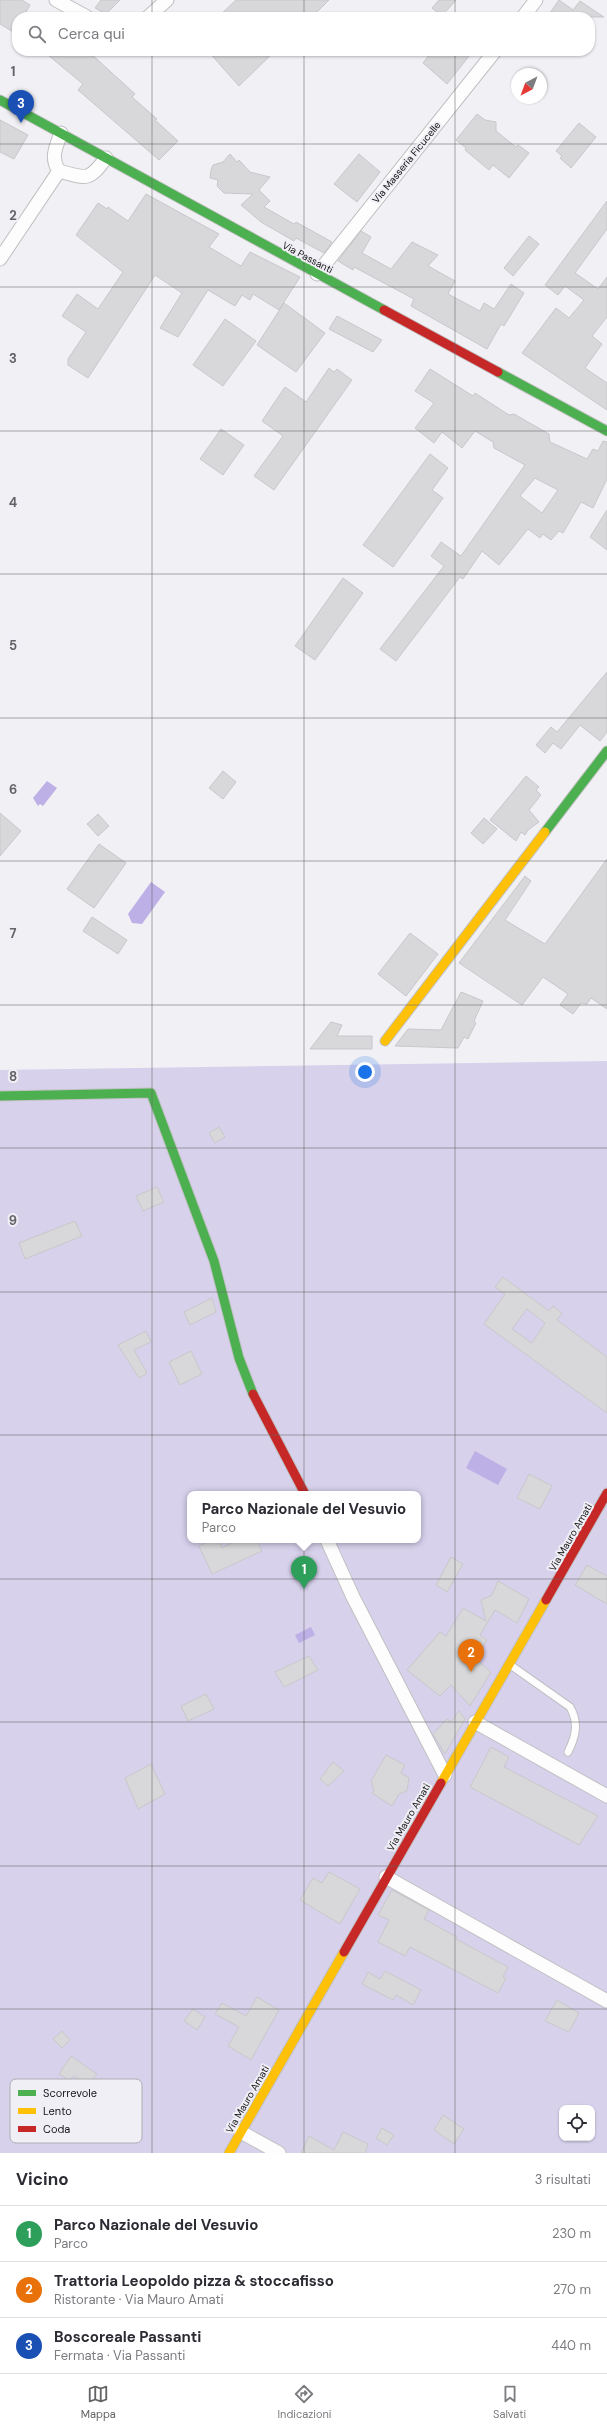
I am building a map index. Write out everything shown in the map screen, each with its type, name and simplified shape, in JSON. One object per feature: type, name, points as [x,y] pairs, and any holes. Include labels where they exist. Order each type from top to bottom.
[{"type":"street","points":[[56,0],[78,12]]},
{"type":"street","points":[[153,12],[166,0]]},
{"type":"street","points":[[527,12],[536,0]]},
{"type":"street","name":"Via Masseria Ficucelle","points":[[317,274],[491,56]]},
{"type":"street","name":"Via Passanti","points":[[0,100],[607,431]]},
{"type":"street","points":[[61,133],[54,155],[55,164],[59,171],[86,178],[93,175],[106,158]]},
{"type":"street","points":[[0,259],[59,171]]},
{"type":"street","points":[[385,1041],[607,751]]},
{"type":"street","points":[[0,1096],[151,1094],[214,1261],[240,1358],[258,1403],[303,1491]]},
{"type":"street","name":"Via Mauro Amati","points":[[229,2153],[475,1722],[603,1510],[607,1493]]},
{"type":"street","points":[[328,1543],[353,1597],[445,1775]]},
{"type":"street","points":[[475,1722],[607,1796]]},
{"type":"street","points":[[386,1877],[607,2001]]},
{"type":"street","points":[[241,2132],[279,2153]]},
{"type":"lane","points":[[509,1664],[570,1707],[575,1716],[576,1728],[574,1741],[568,1752]]},
{"type":"shaded area","points":[[47,781],[57,788],[43,806],[40,804],[38,806],[33,798]]},
{"type":"shaded area","points":[[151,882],[165,892],[142,924],[132,923],[128,914]]},
{"type":"shaded area","points":[[607,1061],[607,2153],[0,2153],[0,1070]]},
{"type":"shaded area","points":[[475,1451],[507,1469],[498,1485],[466,1468]]},
{"type":"shaded area","points":[[311,1627],[315,1635],[299,1643],[295,1635]]},
{"type":"building","points":[[0,0],[22,0],[30,5],[26,12],[12,12],[12,31],[0,24]]},
{"type":"building","points":[[101,0],[120,0],[108,12],[102,12],[95,8]]},
{"type":"building","points":[[236,0],[329,0],[317,12],[223,12]]},
{"type":"building","points":[[439,0],[456,0],[446,12],[437,12],[432,8]]},
{"type":"building","points":[[559,0],[573,10],[580,1],[604,17],[595,17],[595,12],[551,12]]},
{"type":"building","points":[[49,56],[93,56],[135,94],[132,97],[157,119],[155,120],[178,141],[159,160],[78,90],[83,84]]},
{"type":"building","points":[[212,56],[270,56],[239,86]]},
{"type":"building","points":[[428,56],[469,56],[447,84],[423,63]]},
{"type":"building","points":[[477,114],[485,120],[496,122],[496,131],[516,147],[518,145],[529,153],[509,178],[493,165],[489,170],[465,150],[466,148],[456,140]]},
{"type":"building","points":[[0,120],[28,135],[14,159],[0,152]]},
{"type":"building","points":[[579,123],[596,137],[571,168],[560,158],[562,156],[556,151]]},
{"type":"building","points":[[230,154],[237,162],[239,160],[250,172],[270,177],[259,190],[270,201],[264,207],[294,224],[296,222],[332,242],[324,253],[296,238],[294,241],[261,222],[241,205],[253,194],[224,193],[217,186],[218,180],[210,178],[213,165],[223,162]]},
{"type":"building","points":[[359,154],[380,172],[357,202],[334,184]]},
{"type":"building","points":[[146,194],[219,234],[209,247],[241,266],[250,252],[300,277],[279,310],[253,294],[250,300],[242,295],[235,306],[208,290],[178,337],[160,328],[182,293],[155,275],[88,378],[68,365],[68,359],[86,332],[62,316],[77,294],[98,309],[123,272],[76,235],[98,203],[107,209],[108,207],[128,221]]},
{"type":"building","points":[[607,201],[607,229],[575,273],[598,289],[607,277],[607,317],[592,336],[602,344],[585,368],[607,383],[607,410],[522,353],[556,308],[569,318],[584,300],[565,286],[558,295],[545,285]]},
{"type":"building","points":[[361,231],[371,237],[362,253],[391,269],[412,242],[438,255],[428,266],[455,281],[448,294],[480,311],[484,303],[494,309],[511,284],[524,293],[504,326],[501,324],[487,349],[411,306],[414,299],[354,267],[353,270],[338,261]]},
{"type":"building","points":[[529,236],[539,244],[513,276],[504,268]]},
{"type":"building","points":[[284,303],[325,333],[296,372],[257,345]]},
{"type":"building","points":[[337,316],[382,340],[373,352],[329,329]]},
{"type":"building","points":[[225,319],[256,341],[223,386],[193,365]]},
{"type":"building","points":[[329,368],[334,372],[337,369],[352,380],[274,490],[254,476],[283,436],[262,421],[285,387],[306,402]]},
{"type":"building","points":[[430,369],[473,396],[475,393],[509,415],[514,414],[549,434],[550,442],[587,459],[593,449],[598,451],[603,441],[607,442],[607,479],[593,508],[581,502],[563,533],[559,531],[551,540],[543,534],[540,538],[528,529],[499,565],[482,551],[463,579],[460,577],[396,661],[380,649],[444,566],[431,556],[441,542],[461,556],[525,465],[494,448],[493,442],[475,431],[462,448],[442,432],[434,443],[415,428],[434,403],[415,391]],"holes":[[[535,478],[558,490],[542,513],[520,496]]]},
{"type":"building","points":[[221,429],[244,445],[223,475],[200,459]]},
{"type":"building","points":[[430,454],[448,468],[432,490],[443,498],[393,567],[363,545]]},
{"type":"building","points":[[607,510],[607,550],[590,537]]},
{"type":"building","points":[[343,578],[363,593],[315,660],[295,646]]},
{"type":"building","points":[[607,672],[607,732],[600,741],[580,725],[561,749],[553,743],[545,753],[536,745],[551,727],[557,732]]},
{"type":"building","points":[[223,771],[236,782],[223,799],[209,788]]},
{"type":"building","points":[[526,776],[539,787],[536,790],[541,795],[529,810],[539,822],[528,830],[525,835],[521,832],[516,841],[490,820]]},
{"type":"building","points":[[0,813],[21,831],[0,856]]},
{"type":"building","points":[[98,814],[109,826],[98,836],[87,824]]},
{"type":"building","points":[[484,818],[497,829],[483,844],[471,833]]},
{"type":"building","points":[[99,844],[126,863],[94,908],[67,889]]},
{"type":"building","points":[[607,859],[607,1009],[591,998],[587,1004],[581,1003],[573,1014],[560,1005],[568,994],[543,977],[522,1005],[459,963],[525,876],[531,881],[505,920],[545,944]]},
{"type":"building","points":[[92,917],[127,940],[118,954],[83,931]]},
{"type":"building","points":[[410,933],[438,954],[406,996],[378,974]]},
{"type":"building","points":[[461,992],[483,1001],[474,1021],[476,1023],[468,1039],[464,1037],[458,1048],[395,1046],[408,1029],[441,1030]]},
{"type":"building","points":[[331,1022],[342,1025],[337,1036],[372,1036],[372,1049],[310,1049]]},
{"type":"building","points":[[219,1127],[225,1137],[215,1143],[209,1133]]},
{"type":"building","points":[[157,1187],[164,1202],[143,1211],[136,1196]]},
{"type":"building","points":[[75,1221],[82,1236],[25,1259],[19,1243]]},
{"type":"building","points":[[503,1277],[549,1311],[553,1306],[562,1313],[557,1320],[607,1357],[607,1413],[484,1324],[505,1294],[495,1287]],"holes":[[[527,1309],[545,1323],[532,1343],[512,1329]]]},
{"type":"building","points":[[212,1298],[216,1312],[190,1325],[184,1312]]},
{"type":"building","points":[[146,1331],[151,1342],[134,1350],[147,1373],[139,1378],[118,1345]]},
{"type":"building","points":[[191,1351],[202,1374],[180,1385],[169,1362]]},
{"type":"building","points":[[529,1474],[552,1486],[540,1509],[517,1498]]},
{"type":"building","points":[[206,1543],[220,1543],[222,1548],[232,1543],[258,1543],[262,1551],[212,1574],[199,1546]]},
{"type":"building","points":[[451,1557],[463,1564],[447,1592],[436,1585]]},
{"type":"building","points":[[587,1565],[607,1576],[607,1604],[575,1585]]},
{"type":"building","points":[[498,1581],[529,1599],[517,1623],[495,1610],[480,1635],[487,1640],[476,1659],[491,1672],[470,1706],[451,1685],[440,1696],[407,1670],[440,1632],[446,1636],[463,1608],[486,1621],[481,1600],[492,1595]]},
{"type":"building","points":[[309,1656],[318,1670],[284,1687],[275,1672]]},
{"type":"building","points":[[206,1694],[214,1709],[188,1721],[181,1706]]},
{"type":"building","points":[[459,1711],[465,1719],[445,1754],[433,1734],[447,1719],[451,1722]]},
{"type":"building","points":[[491,1747],[509,1757],[504,1767],[598,1816],[579,1845],[470,1787]]},
{"type":"building","points":[[386,1755],[405,1765],[401,1773],[409,1778],[407,1791],[399,1794],[392,1806],[372,1793],[374,1790],[371,1781]]},
{"type":"building","points":[[333,1762],[344,1771],[328,1786],[320,1779]]},
{"type":"building","points":[[151,1764],[165,1794],[138,1809],[125,1778]]},
{"type":"building","points":[[329,1872],[360,1889],[340,1924],[300,1900],[313,1878],[322,1883]]},
{"type":"building","points":[[392,1890],[429,1910],[424,1919],[457,1937],[456,1939],[508,1967],[503,1977],[506,1978],[498,1993],[410,1947],[405,1956],[378,1942],[389,1920],[378,1915]]},
{"type":"building","points":[[385,1971],[421,1990],[413,2005],[396,1995],[393,2000],[362,1984],[368,1972],[380,1979]]},
{"type":"building","points":[[257,1997],[279,2010],[251,2060],[228,2046],[239,2027],[215,2014],[222,2003],[246,2016]]},
{"type":"building","points":[[557,2000],[579,2013],[569,2032],[545,2021]]},
{"type":"building","points":[[193,2009],[205,2017],[197,2030],[184,2021]]},
{"type":"building","points":[[62,2031],[70,2040],[62,2048],[53,2039]]},
{"type":"building","points":[[71,2056],[97,2074],[92,2079],[78,2079],[74,2076],[67,2079],[59,2074]]},
{"type":"building","points":[[443,2115],[464,2129],[454,2144],[434,2130]]},
{"type":"building","points":[[382,2128],[394,2135],[387,2145],[376,2138]]},
{"type":"building","points":[[343,2132],[368,2144],[365,2153],[301,2153],[309,2136],[334,2150]]},
{"type":"traffic: fast","points":[[0,100],[384,310]]},
{"type":"traffic: fast","points":[[498,372],[607,431]]},
{"type":"traffic: fast","points":[[545,832],[607,751]]},
{"type":"traffic: fast","points":[[0,1096],[151,1093],[214,1261],[239,1358],[253,1394]]},
{"type":"traffic: slow","points":[[385,1041],[545,832]]},
{"type":"traffic: slow","points":[[441,1783],[546,1600]]},
{"type":"traffic: slow","points":[[229,2153],[344,1952]]},
{"type":"traffic: jam","points":[[384,310],[498,372]]},
{"type":"traffic: jam","points":[[253,1394],[303,1491]]},
{"type":"traffic: jam","points":[[546,1600],[607,1493]]},
{"type":"traffic: jam","points":[[344,1952],[441,1783]]},
{"type":"place","name":"Boscoreale Passanti","points":[[21,123]]},
{"type":"place","name":"Parco Nazionale del Vesuvio","points":[[304,1589]]},
{"type":"place","name":"Trattoria Leopoldo pizza & stoccafisso","points":[[471,1672]]}]
